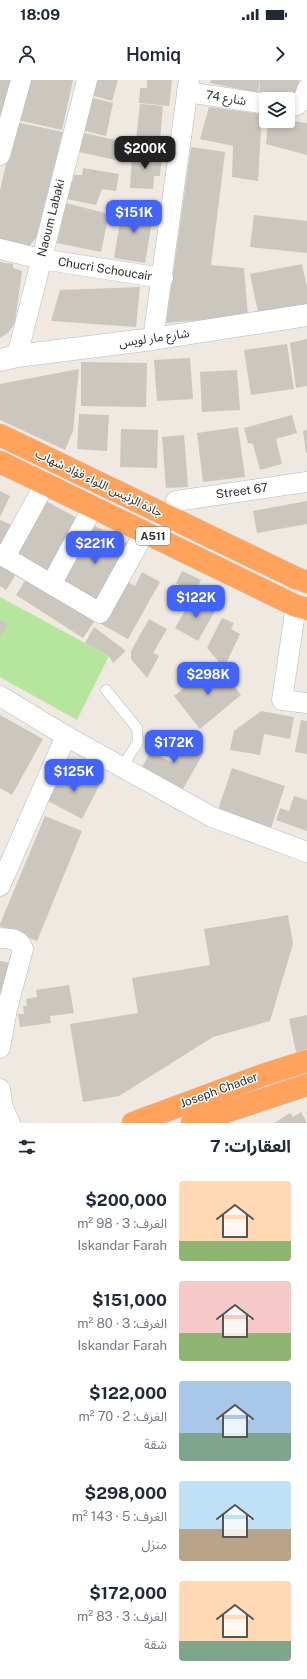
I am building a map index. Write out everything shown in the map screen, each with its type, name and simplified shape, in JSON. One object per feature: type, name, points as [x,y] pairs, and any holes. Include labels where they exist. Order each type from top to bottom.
[{"type":"highway","name":"جادة الرئيس اللواء فؤاد شهاب","points":[[0,436],[307,582]]},
{"type":"highway","name":"جادة الرئيس اللواء فؤاد شهاب","points":[[0,462],[302,607]]},
{"type":"highway","name":"Joseph Chader","points":[[133,1123],[263,1075],[307,1061]]},
{"type":"highway","name":"Joseph Chader","points":[[195,1122],[307,1085]]},
{"type":"street","points":[[0,155],[21,80]]},
{"type":"street","name":"Naoum Labaki","points":[[8,358],[41,259],[87,80]]},
{"type":"street","points":[[153,339],[163,278],[188,86]]},
{"type":"street","name":"شارع 74","points":[[188,86],[259,102]]},
{"type":"street","points":[[295,106],[306,96],[307,89]]},
{"type":"street","name":"Chucri Schoucair","points":[[0,249],[41,259],[163,278]]},
{"type":"street","name":"شارع مار لويس","points":[[8,358],[153,339],[307,315]]},
{"type":"street","name":"Street 67","points":[[176,501],[307,482]]},
{"type":"street","points":[[45,484],[3,556],[100,613],[145,532]]},
{"type":"street","points":[[52,584],[93,507]]},
{"type":"street","points":[[302,607],[282,700],[307,703]]},
{"type":"street","points":[[0,696],[66,736],[212,817],[307,852]]},
{"type":"street","points":[[0,886],[66,736]]},
{"type":"street","points":[[0,938],[18,941],[23,949],[7,1009],[0,1048]]},
{"type":"street","points":[[0,1089],[3,1108],[10,1123]]},
{"type":"lane","points":[[106,690],[137,728],[138,742],[122,767]]},
{"type":"green space","points":[[0,597],[109,656],[77,720],[0,677]]},
{"type":"building","points":[[0,80],[15,80],[0,135]]},
{"type":"building","points":[[31,80],[73,80],[62,130],[18,120],[27,84],[30,85]]},
{"type":"building","points":[[95,80],[118,80],[112,101],[91,95]]},
{"type":"building","points":[[147,80],[172,80],[169,106],[139,103],[140,88],[147,88]]},
{"type":"building","points":[[211,80],[260,80],[258,93],[210,83]]},
{"type":"building","points":[[260,80],[299,80],[298,97],[295,98],[295,92],[259,92]]},
{"type":"building","points":[[89,97],[113,103],[106,136],[80,130]]},
{"type":"building","points":[[140,104],[163,106],[159,152],[131,150],[132,140],[136,140]]},
{"type":"building","points":[[209,107],[259,114],[259,128],[261,128],[258,181],[232,177],[233,146],[200,139]]},
{"type":"building","points":[[295,121],[307,123],[307,155],[266,144],[267,128],[295,128]]},
{"type":"building","points":[[16,122],[63,132],[36,238],[29,246],[0,240],[0,190]]},
{"type":"building","points":[[84,133],[120,141],[116,160],[79,152]]},
{"type":"building","points":[[191,147],[225,152],[211,265],[244,268],[248,316],[166,323]]},
{"type":"building","points":[[136,152],[162,153],[160,176],[154,176],[153,189],[130,188],[132,156]]},
{"type":"building","points":[[83,168],[119,174],[116,191],[102,189],[96,205],[62,198],[66,185],[73,181],[74,175],[82,175]]},
{"type":"building","points":[[66,203],[109,213],[101,252],[57,243]]},
{"type":"building","points":[[123,204],[154,209],[145,263],[114,258]]},
{"type":"building","points":[[254,215],[307,221],[307,253],[250,247]]},
{"type":"building","points":[[0,262],[13,264],[13,268],[22,271],[15,322],[9,332],[0,338]]},
{"type":"building","points":[[302,264],[307,288],[307,308],[259,317],[250,274]]},
{"type":"building","points":[[140,287],[136,327],[51,321],[60,290]]},
{"type":"building","points":[[307,339],[307,386],[296,388],[290,343]]},
{"type":"building","points":[[287,344],[294,389],[251,395],[244,350]]},
{"type":"building","points":[[190,358],[193,399],[157,401],[154,360]]},
{"type":"building","points":[[81,362],[147,363],[146,407],[81,406]]},
{"type":"building","points":[[79,369],[73,431],[65,450],[0,420],[0,384]]},
{"type":"building","points":[[237,370],[240,410],[202,412],[200,372]]},
{"type":"building","points":[[79,414],[109,415],[107,451],[77,449]]},
{"type":"building","points":[[292,415],[297,433],[276,439],[282,464],[260,470],[253,444],[248,443],[244,428]]},
{"type":"building","points":[[238,427],[245,477],[203,482],[197,433]]},
{"type":"building","points":[[121,429],[158,430],[157,468],[120,467]]},
{"type":"building","points":[[307,430],[307,453],[306,453],[303,431]]},
{"type":"building","points":[[184,435],[188,487],[166,488],[162,437]]},
{"type":"building","points":[[0,491],[10,496],[0,517]]},
{"type":"building","points":[[40,498],[83,521],[53,577],[10,554]]},
{"type":"building","points":[[307,501],[307,524],[257,533],[253,511]]},
{"type":"building","points":[[0,520],[18,528],[0,551]]},
{"type":"building","points":[[91,524],[131,545],[100,605],[60,585]]},
{"type":"building","points":[[0,561],[18,571],[6,590],[0,586]]},
{"type":"building","points":[[182,571],[201,580],[195,593],[176,583]]},
{"type":"building","points":[[142,572],[160,582],[128,639],[101,624],[126,581],[135,586]]},
{"type":"building","points":[[28,576],[96,619],[83,638],[16,595]]},
{"type":"building","points":[[193,597],[216,609],[198,641],[175,628]]},
{"type":"building","points":[[222,618],[234,623],[231,629],[240,634],[224,668],[207,648]]},
{"type":"building","points":[[0,619],[8,624],[0,637]]},
{"type":"building","points":[[149,619],[167,629],[153,653],[159,656],[147,678],[131,659],[131,651]]},
{"type":"building","points":[[94,627],[126,651],[113,663],[109,656],[85,643]]},
{"type":"building","points":[[216,663],[241,695],[200,729],[174,696]]},
{"type":"building","points":[[261,711],[294,717],[290,739],[264,734],[260,755],[230,750],[234,731]]},
{"type":"building","points":[[0,715],[43,739],[12,795],[0,788]]},
{"type":"building","points":[[301,720],[307,721],[307,754],[295,752]]},
{"type":"building","points":[[183,741],[204,752],[183,789],[142,767],[156,742],[164,747],[159,756],[171,762]]},
{"type":"building","points":[[232,768],[285,786],[270,831],[217,813]]},
{"type":"building","points":[[64,771],[76,772],[100,784],[82,819],[48,801]]},
{"type":"building","points":[[294,796],[307,800],[307,831],[276,820],[280,808],[289,811]]},
{"type":"building","points":[[45,816],[82,831],[37,941],[0,926],[0,924]]},
{"type":"building","points":[[288,915],[293,944],[270,1021],[213,1037],[119,1096],[83,1102],[70,1024],[138,1013],[132,978],[210,965],[204,929]]},
{"type":"building","points":[[0,961],[10,963],[0,1004]]},
{"type":"building","points":[[69,985],[74,1013],[50,1016],[51,1023],[20,1027],[18,1014],[24,1014],[23,1006],[27,1006],[26,999],[37,997],[36,990]]},
{"type":"building","points":[[307,1015],[307,1049],[296,1052],[289,1019]]},
{"type":"building","points":[[301,1112],[307,1123],[274,1123],[290,1113],[293,1117]]}]
